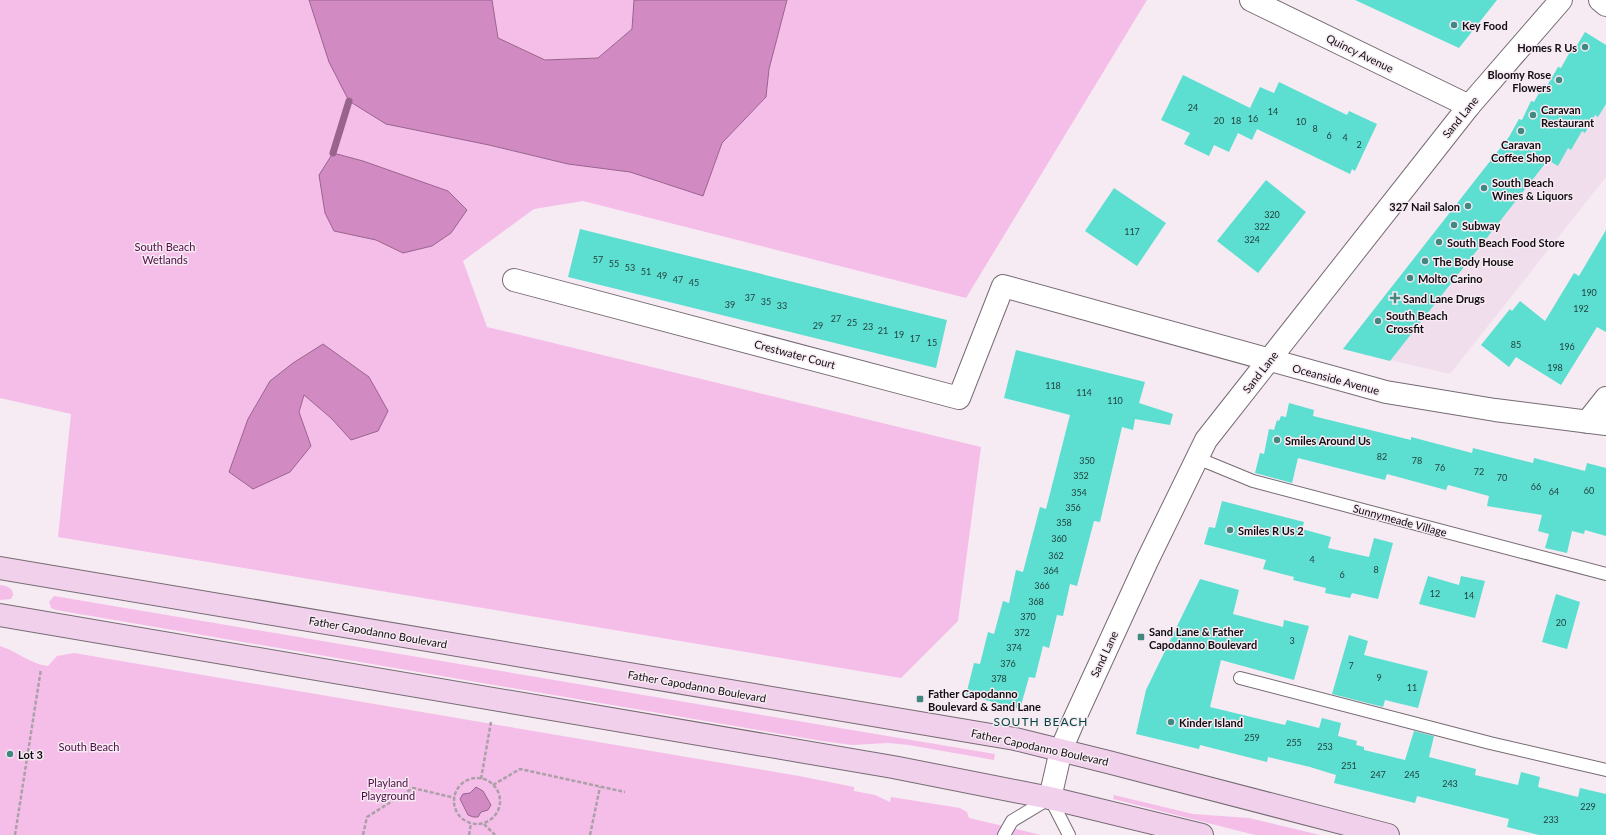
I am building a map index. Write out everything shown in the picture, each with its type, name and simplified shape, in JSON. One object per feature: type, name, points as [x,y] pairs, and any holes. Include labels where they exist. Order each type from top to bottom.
[{"type":"main road","name":"Father Capodanno Boulevard","points":[[0,568],[999,737],[1061,750],[1388,835]]},
{"type":"main road","points":[[0,615],[781,747],[968,781],[1050,798],[1202,835]]},
{"type":"street","name":"Quincy Avenue","points":[[1251,0],[1468,106]]},
{"type":"street","name":"Sand Lane","points":[[1050,798],[1061,750],[1146,561],[1206,440],[1468,106],[1561,0]]},
{"type":"street","points":[[1600,0],[1606,5]]},
{"type":"street","name":"Crestwater Court","points":[[514,280],[959,398],[1003,286]]},
{"type":"street","name":"Oceanside Avenue","points":[[1003,286],[1386,392],[1495,410],[1596,423]]},
{"type":"street","points":[[1596,423],[1606,398]]},
{"type":"lane","name":"Sunnymeade Village","points":[[1197,458],[1253,481],[1606,574]]},
{"type":"lane","points":[[1240,678],[1490,743],[1606,770]]},
{"type":"lane","points":[[1004,835],[1012,821],[1050,798],[1069,835]]},
{"type":"path","points":[[15,835],[41,669]]},
{"type":"path","points":[[481,779],[492,720]]},
{"type":"path","points":[[494,785],[520,769],[625,792]]},
{"type":"path","points":[[484,824],[496,814],[500,807],[500,799],[494,785],[481,779],[467,781],[461,785],[454,798],[456,811],[461,818],[471,823],[484,824],[495,835]]},
{"type":"path","points":[[590,835],[600,787]]},
{"type":"path","points":[[363,835],[367,817],[413,788],[454,798]]},
{"type":"path","points":[[469,835],[471,823]]},
{"type":"shaded area","points":[[309,0],[492,0],[498,38],[545,60],[598,58],[632,29],[634,0],[787,0],[769,69],[766,97],[722,143],[703,196],[630,172],[568,164],[489,145],[386,124],[349,101],[329,62]]},
{"type":"shaded area","points":[[1585,32],[1606,45],[1606,177],[1450,374],[1347,350],[1349,342],[1509,137],[1519,119],[1522,120],[1531,101],[1534,102],[1544,84],[1547,85],[1558,67],[1561,68],[1571,50],[1573,51]]},
{"type":"shaded area","points":[[333,153],[363,161],[448,191],[467,210],[451,233],[432,246],[403,253],[376,240],[334,231],[325,213],[319,175]]},
{"type":"shaded area","points":[[323,344],[369,377],[388,411],[378,431],[351,440],[331,418],[304,395],[299,412],[311,446],[290,472],[253,489],[229,472],[248,419],[270,381],[293,363]]},
{"type":"shaded area","points":[[476,787],[483,791],[491,805],[488,810],[481,812],[478,817],[473,817],[468,815],[460,799],[463,794],[470,793]]},
{"type":"green space","name":"South Beach Wetlands","points":[[0,0],[309,0],[311,8],[489,145],[568,164],[630,172],[703,196],[722,143],[766,97],[769,69],[787,0],[1147,0],[966,298],[583,201],[534,209],[463,261],[487,327],[981,447],[958,621],[901,678],[58,537],[71,414],[0,398]],"holes":[[[333,153],[363,161],[448,191],[467,210],[403,253],[376,240],[334,231]],[[323,344],[351,440],[331,418],[304,395],[298,412],[270,381],[293,363]]]},
{"type":"green space","points":[[492,0],[634,0],[632,29],[598,58],[545,60],[498,38]]},
{"type":"green space","points":[[0,585],[9,587],[12,590],[13,595],[11,599],[0,600]]},
{"type":"green space","points":[[54,596],[995,754],[994,760],[909,745],[888,743],[852,745],[822,741],[56,610],[51,608],[49,602]]},
{"type":"green space","name":"South Beach","points":[[0,646],[41,665],[48,666],[57,656],[74,653],[799,776],[854,787],[854,791],[875,795],[890,802],[891,797],[960,808],[967,812],[969,818],[1041,835],[0,835]]},
{"type":"green space","points":[[1114,795],[1193,814],[1249,818],[1320,835],[1255,835],[1113,799]]},
{"type":"building","points":[[1355,0],[1497,0],[1459,48]]},
{"type":"building","points":[[1585,32],[1606,45],[1606,104],[1598,117],[1595,115],[1585,133],[1582,131],[1571,150],[1568,148],[1558,166],[1548,160],[1390,361],[1343,349],[1509,137],[1519,119],[1522,120],[1531,101],[1534,102],[1544,84],[1547,86],[1558,67],[1561,68],[1571,50],[1573,52]]},
{"type":"building","points":[[1183,75],[1250,108],[1260,87],[1274,93],[1279,82],[1347,115],[1349,111],[1377,124],[1355,171],[1352,169],[1350,174],[1257,129],[1252,140],[1238,133],[1229,152],[1214,145],[1209,156],[1184,144],[1190,133],[1161,120]]},
{"type":"building","points":[[1266,180],[1306,212],[1258,273],[1217,241]]},
{"type":"building","points":[[1114,188],[1166,223],[1137,266],[1085,231]]},
{"type":"building","points":[[580,229],[947,320],[936,368],[568,277]]},
{"type":"building","points":[[1606,230],[1606,332],[1597,327],[1561,385],[1516,357],[1509,367],[1481,345],[1510,309],[1512,311],[1520,301],[1545,321],[1574,273],[1579,276]]},
{"type":"building","points":[[1016,350],[1145,382],[1139,403],[1173,414],[1170,425],[1135,419],[1133,430],[1122,427],[1100,522],[1094,521],[1077,586],[1070,584],[1063,616],[1057,615],[1049,648],[1043,646],[1035,678],[1029,677],[1020,709],[966,695],[974,663],[980,664],[988,632],[994,634],[1003,601],[1009,603],[1016,570],[1023,572],[1040,507],[1046,509],[1070,415],[1004,398]]},
{"type":"building","points":[[1289,403],[1314,410],[1313,416],[1411,440],[1411,437],[1472,453],[1473,448],[1533,463],[1534,458],[1585,471],[1587,463],[1606,468],[1606,536],[1585,530],[1584,534],[1572,531],[1567,553],[1545,548],[1549,534],[1538,531],[1542,515],[1487,506],[1489,496],[1448,485],[1446,490],[1387,474],[1385,480],[1298,458],[1292,483],[1255,473],[1260,453],[1264,454],[1269,429],[1274,430],[1277,420],[1279,421],[1281,416],[1286,417]]},
{"type":"building","points":[[1222,501],[1304,522],[1302,529],[1331,537],[1328,548],[1369,557],[1374,538],[1393,543],[1378,599],[1352,593],[1350,598],[1325,593],[1326,588],[1293,580],[1294,577],[1263,569],[1266,560],[1204,544],[1209,527],[1215,528]]},
{"type":"building","points":[[1428,576],[1459,585],[1461,576],[1485,581],[1475,618],[1419,604]]},
{"type":"building","points":[[1200,579],[1239,590],[1233,614],[1283,627],[1284,620],[1309,626],[1294,680],[1221,660],[1210,707],[1285,725],[1287,720],[1319,728],[1322,718],[1341,723],[1338,736],[1357,741],[1356,745],[1364,747],[1364,750],[1405,760],[1414,731],[1434,736],[1429,757],[1476,769],[1475,775],[1518,785],[1521,772],[1540,777],[1538,787],[1578,797],[1580,788],[1606,794],[1606,835],[1539,835],[1507,827],[1509,819],[1417,796],[1415,803],[1334,783],[1336,775],[1310,767],[1268,757],[1267,762],[1200,745],[1199,749],[1136,734],[1146,690]]},
{"type":"building","points":[[1556,594],[1580,602],[1567,649],[1542,642]]},
{"type":"building","points":[[1349,635],[1368,641],[1364,655],[1428,671],[1418,708],[1385,700],[1383,707],[1332,694]]},
{"type":"waterway","points":[[333,153],[349,101]]},
{"type":"place","name":"Key Food","points":[[1454,25]]},
{"type":"place","name":"Homes R Us","points":[[1585,47]]},
{"type":"place","name":"Bloomy Rose Flowers","points":[[1559,80]]},
{"type":"place","name":"Caravan Restaurant","points":[[1533,115]]},
{"type":"place","name":"Caravan Coffee Shop","points":[[1521,131]]},
{"type":"place","name":"South Beach Wines & Liquors","points":[[1484,188]]},
{"type":"place","name":"327 Nail Salon","points":[[1468,206]]},
{"type":"place","name":"Subway","points":[[1454,225]]},
{"type":"place","name":"South Beach Food Store","points":[[1439,242]]},
{"type":"place","name":"The Body House","points":[[1425,261]]},
{"type":"place","name":"Molto Carino","points":[[1410,278]]},
{"type":"place","name":"Sand Lane Drugs","points":[[1395,298]]},
{"type":"place","name":"South Beach Crossfit","points":[[1378,321]]},
{"type":"place","name":"Smiles Around Us","points":[[1277,440]]},
{"type":"place","name":"Smiles R Us 2","points":[[1230,530]]},
{"type":"place","name":"Sand Lane & Father Capodanno Boulevard","points":[[1141,637]]},
{"type":"place","name":"Father Capodanno Boulevard & Sand Lane","points":[[920,699]]},
{"type":"place","name":"Kinder Island","points":[[1171,722]]},
{"type":"place","name":"Lot 3","points":[[10,754]]},
{"type":"district","name":"SOUTH BEACH","points":[[1041,721]]},
{"type":"park label","name":"Playland Playground","points":[[388,788]]}]
